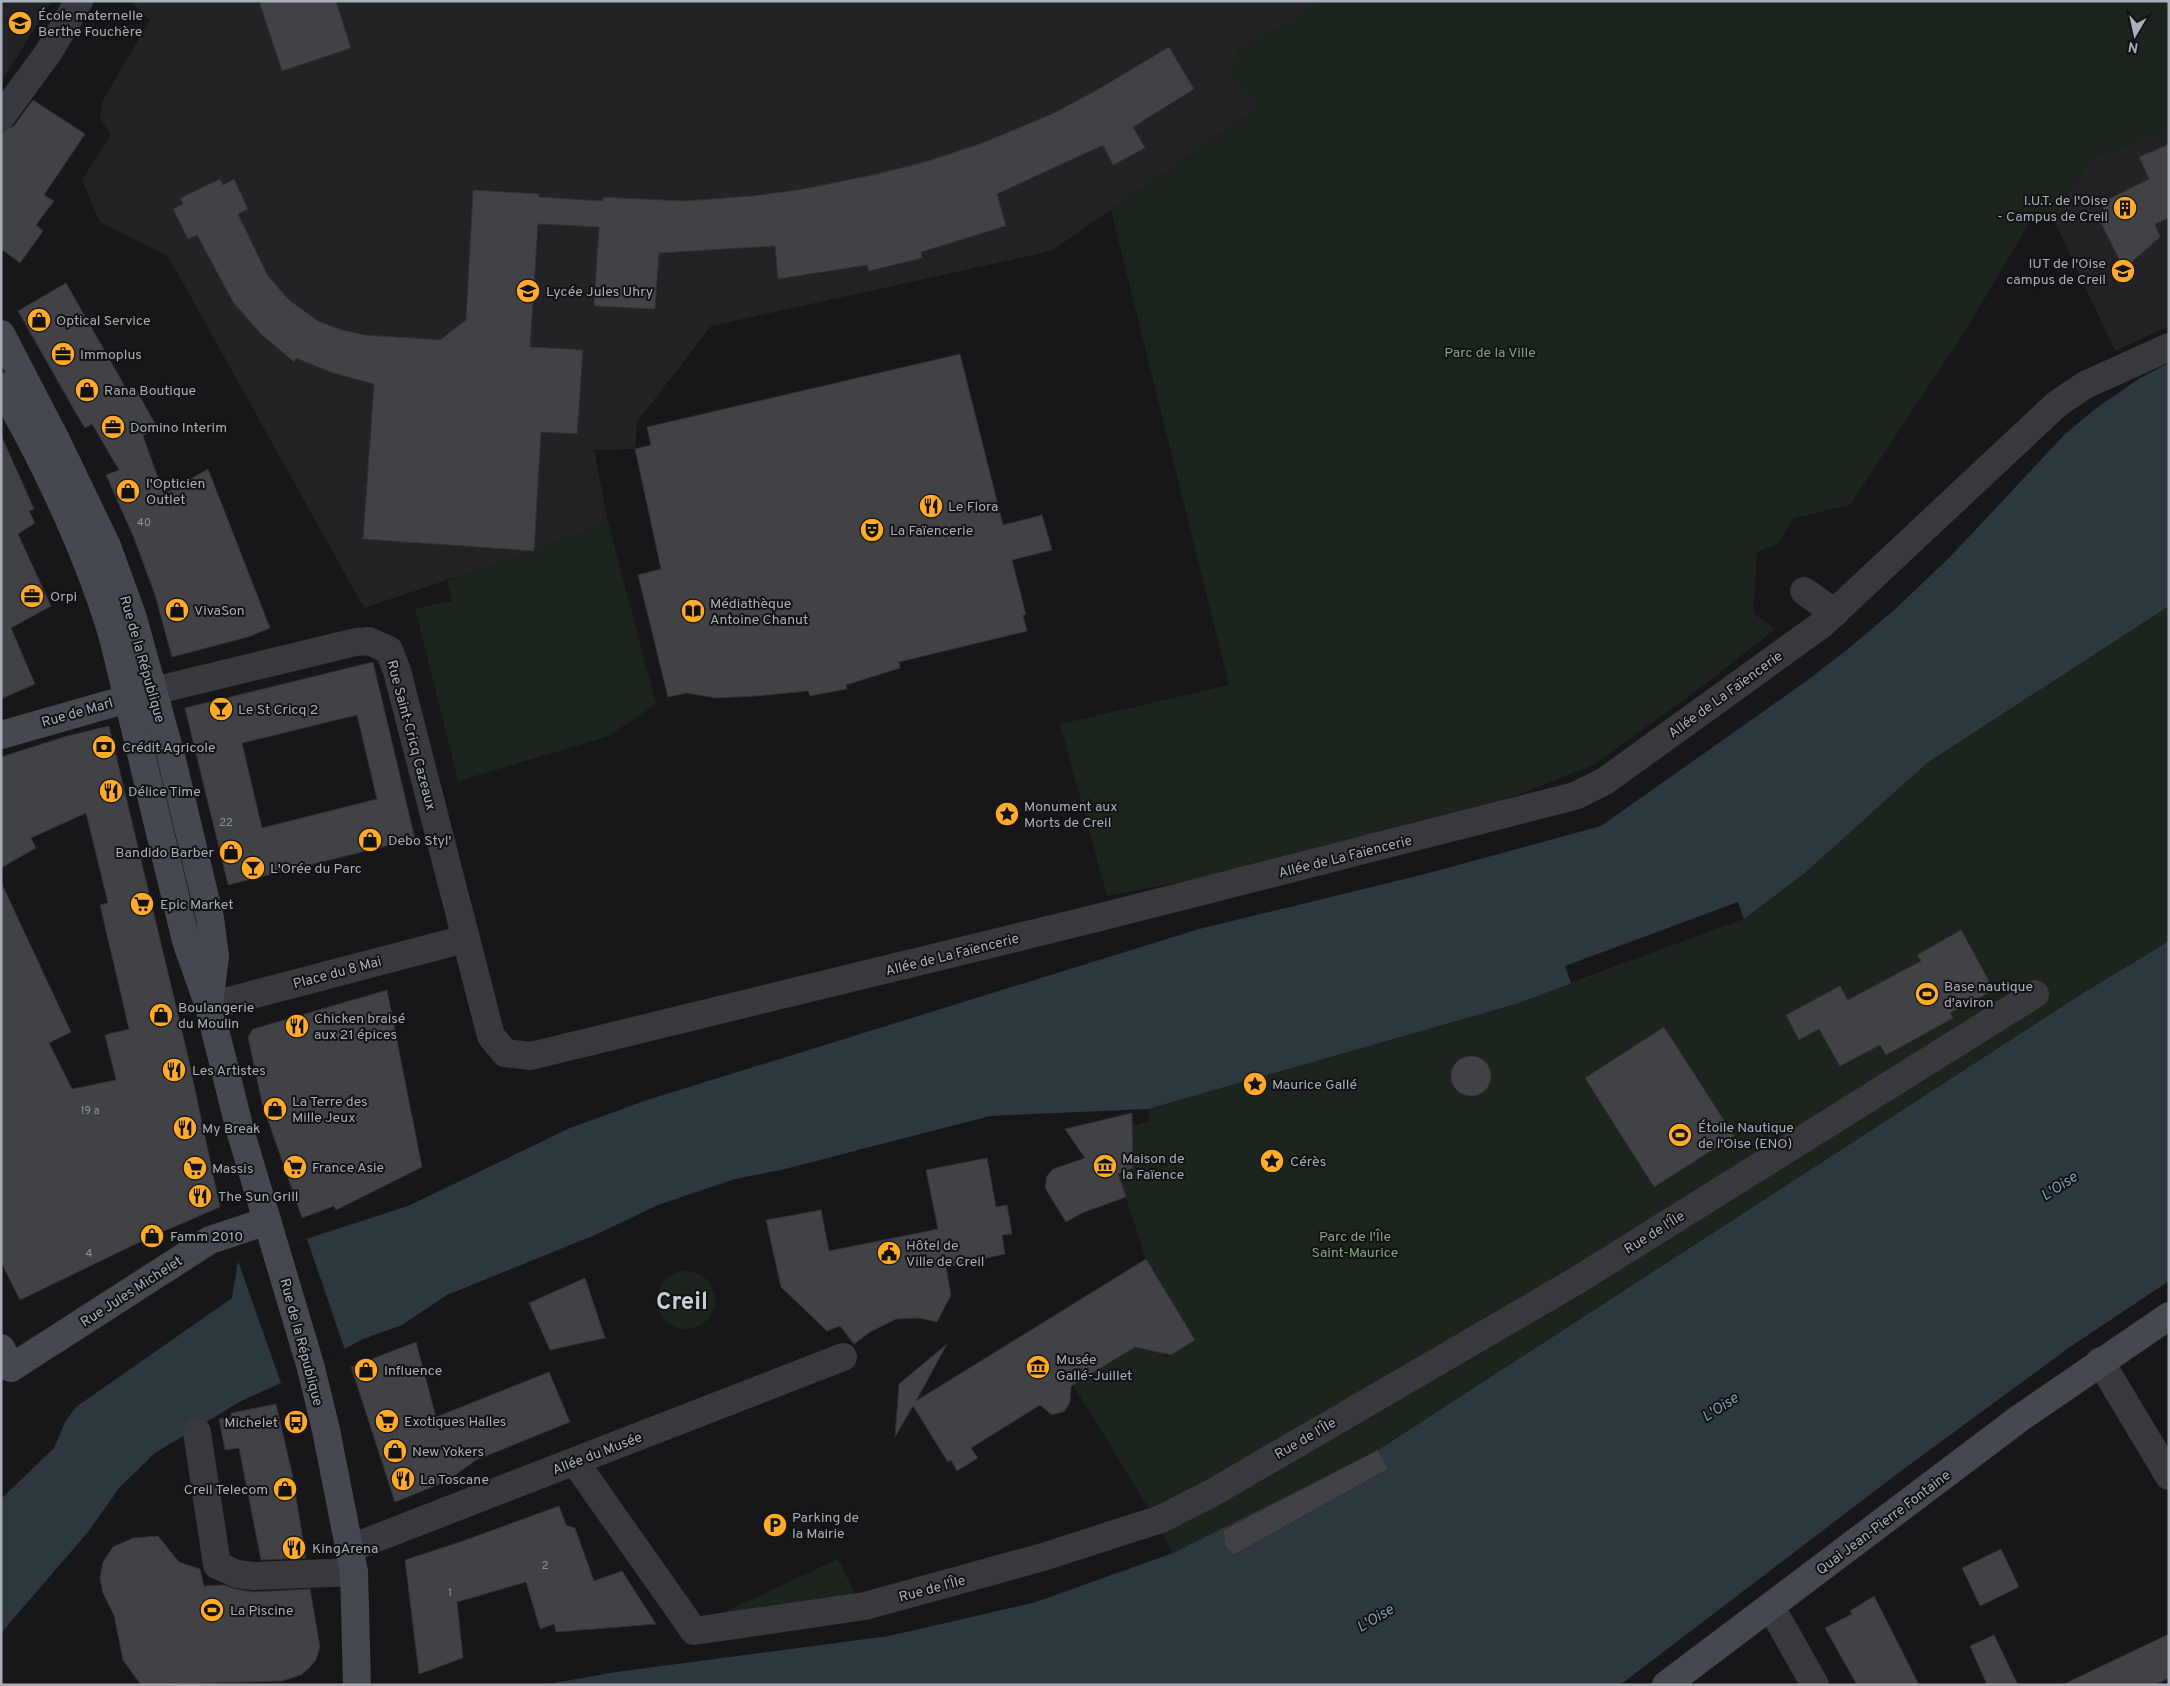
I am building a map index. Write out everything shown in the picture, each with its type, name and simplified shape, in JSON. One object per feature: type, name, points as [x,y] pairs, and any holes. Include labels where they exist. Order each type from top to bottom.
[{"type":"main road","name":"Rue de la République","points":[[1,334],[57,442],[107,546],[124,593],[154,691],[210,918],[215,957],[209,1006]]},
{"type":"main road","name":"Rue de la République","points":[[1,386],[35,450],[85,561],[108,622],[186,941],[209,1006],[240,1130],[311,1368],[352,1560],[357,1685]]},
{"type":"main road","name":"Rue de Marl","points":[[1,735],[154,691]]},
{"type":"main road","name":"Rue Jules Michelet","points":[[5,1364],[210,1240],[267,1221]]},
{"type":"main road","name":"Quai Jean-Pierre Fontaine","points":[[1666,1685],[2020,1418],[2100,1361],[2169,1316]]},
{"type":"street","points":[[1,117],[48,53],[80,1]]},
{"type":"street","name":"Allée de La Faïencerie","points":[[465,939],[486,1021],[498,1047],[505,1053],[518,1056],[547,1053],[1107,916],[1575,796],[1605,781],[1806,636],[1834,613],[2057,404],[2085,385],[2169,347]]},
{"type":"street","points":[[1804,591],[1834,613]]},
{"type":"street","name":"Rue Saint-Cricq Cazeaux","points":[[154,691],[356,642],[369,641],[389,650],[397,671],[465,939]]},
{"type":"street","name":"Place du 8 Mai","points":[[209,1006],[465,939]]},
{"type":"street","name":"Rue de l'Île","points":[[575,1462],[694,1631],[864,1606],[1043,1557],[1143,1526],[1212,1493],[1576,1281],[2035,994]]},
{"type":"street","name":"Allée du Musée","points":[[198,1432],[217,1565],[237,1574],[262,1576],[352,1560],[575,1462],[844,1357]]},
{"type":"street","points":[[2100,1361],[2169,1476]]},
{"type":"street","points":[[1771,1607],[1815,1685]]},
{"type":"shaded area","name":"École maternelle Berthe Fouchère","points":[[1,1],[52,1],[1,82]]},
{"type":"shaded area","name":"Lycée Jules Uhry","points":[[130,1],[1406,1],[1405,7],[1051,251],[711,326],[637,422],[635,449],[594,450],[608,522],[534,551],[364,608],[168,256],[100,222],[82,180],[111,134],[100,120],[102,102],[150,20]]},
{"type":"shaded area","name":"IUT de l'Oise campus de Creil","points":[[2169,121],[2169,326],[2115,351],[2052,216],[2091,159]]},
{"type":"green space","name":"Parc de la Ville","points":[[1317,1],[2169,1],[2169,129],[2091,159],[2052,216],[2033,216],[1969,325],[1850,505],[1793,518],[1779,543],[1757,552],[1753,613],[1775,629],[1700,688],[1595,764],[1507,799],[1294,860],[1107,896],[1060,724],[1229,685],[1111,210],[1259,108],[1233,77],[1235,51],[1258,35],[1287,24]]},
{"type":"green space","points":[[608,522],[656,704],[609,736],[458,781],[415,609],[452,601],[447,581]]},
{"type":"green space","name":"Parc de l'Île Saint-Maurice","points":[[2169,606],[2169,941],[2083,993],[1375,1452],[1173,1553],[1148,1507],[1073,1385],[1139,1345],[1150,1350],[1161,1349],[1167,1358],[1195,1340],[1146,1259],[1118,1174],[1133,1168],[1133,1159],[1108,1148],[1103,1133],[1150,1121],[1148,1109],[1516,1004],[1744,919],[1806,872],[1927,763]]},
{"type":"green space","points":[[686,1271],[697,1273],[710,1284],[715,1300],[713,1311],[702,1324],[686,1329],[675,1327],[662,1316],[657,1300],[659,1289],[670,1276]]},
{"type":"green space","points":[[838,1559],[855,1594],[838,1598],[722,1613]]},
{"type":"water","points":[[2169,363],[2169,606],[1927,763],[1806,872],[1744,919],[1516,1004],[1148,1109],[990,1116],[785,1169],[735,1179],[658,1205],[595,1235],[447,1295],[402,1325],[363,1339],[281,1383],[241,1401],[155,1453],[119,1488],[88,1532],[1,1633],[1,1499],[54,1448],[65,1422],[76,1407],[232,1298],[238,1261],[408,1206],[570,1128],[647,1100],[1199,929],[1421,875],[1601,826],[1805,682],[1848,649],[1893,611],[1949,558],[2065,434],[2095,409],[2140,378]]},
{"type":"water","name":"L'Oise","points":[[2169,941],[2169,1281],[2070,1347],[1901,1471],[1620,1685],[543,1685],[616,1672],[889,1636],[1036,1602],[1173,1553],[1375,1452],[2083,993]]},
{"type":"pier","points":[[1738,902],[1744,919],[1571,983],[1565,966]]},
{"type":"pier","points":[[307,1239],[345,1350],[281,1383],[238,1261]]},
{"type":"building","points":[[259,1],[336,1],[351,48],[282,71]]},
{"type":"building","points":[[1169,47],[1194,89],[1133,127],[1145,148],[1113,165],[1103,145],[997,194],[1006,226],[921,252],[922,258],[869,271],[867,265],[778,279],[775,246],[659,253],[655,309],[594,306],[599,227],[538,224],[530,347],[583,350],[577,434],[541,432],[534,551],[363,539],[374,384],[330,372],[296,358],[294,362],[260,333],[233,302],[197,235],[188,239],[173,209],[183,204],[180,198],[220,179],[223,185],[234,179],[248,209],[238,214],[268,276],[289,300],[318,321],[342,330],[365,335],[440,340],[466,320],[473,190],[539,194],[539,197],[603,201],[603,197],[684,201],[752,196],[804,189],[925,162],[985,142],[1052,114],[1097,90]]},
{"type":"building","points":[[33,100],[85,134],[44,195],[54,201],[36,225],[43,231],[20,263],[1,249],[1,132],[14,126]]},
{"type":"building","name":"I.U.T. de l'Oise - Campus de Creil","points":[[2169,144],[2169,219],[2155,224],[2160,237],[2124,269],[2098,217],[2106,213],[2101,203],[2149,179],[2139,157]]},
{"type":"building","points":[[66,283],[127,390],[134,386],[157,427],[143,436],[164,494],[208,469],[270,628],[248,637],[172,657],[155,595],[134,538],[106,475],[119,470],[92,424],[85,428],[18,311]]},
{"type":"building","name":"La Faïencerie","points":[[960,354],[1003,525],[1042,515],[1052,550],[1012,560],[1026,615],[1023,615],[1027,631],[899,662],[900,668],[846,685],[847,689],[810,696],[808,691],[716,698],[687,693],[668,697],[638,575],[661,569],[635,449],[651,445],[647,427]]},
{"type":"building","points":[[1,435],[34,509],[29,511],[35,523],[18,534],[51,606],[11,628],[35,684],[1,699]]},
{"type":"building","points":[[373,662],[415,839],[228,885],[185,708]],"holes":[[[357,715],[377,799],[262,828],[242,743]]]},
{"type":"building","points":[[109,726],[187,1052],[220,1207],[146,1239],[20,1300],[1,1262],[1,882],[71,1032],[49,1043],[72,1089],[116,1080],[105,1035],[129,1029],[100,905],[108,903],[86,813],[31,838],[36,848],[1,868],[1,757],[67,736]]},
{"type":"building","points":[[1961,930],[1994,990],[1950,1013],[1953,1018],[1886,1055],[1880,1045],[1840,1066],[1819,1029],[1799,1040],[1786,1015],[1840,986],[1848,1000],[1921,961],[1917,955]]},
{"type":"building","points":[[387,990],[422,1167],[336,1210],[334,1206],[302,1218],[262,1103],[248,1037],[253,1029]]},
{"type":"building","points":[[1664,1027],[1734,1136],[1654,1187],[1585,1078]]},
{"type":"building","points":[[1475,1056],[1482,1059],[1488,1065],[1491,1076],[1490,1084],[1482,1093],[1475,1096],[1467,1096],[1460,1093],[1452,1084],[1451,1072],[1454,1065],[1463,1057]]},
{"type":"building","name":"Maison de la Faïence","points":[[1132,1113],[1133,1168],[1118,1174],[1126,1197],[1082,1213],[1066,1222],[1045,1188],[1047,1176],[1053,1169],[1085,1158],[1065,1129]]},
{"type":"building","name":"Hôtel de Ville de Creil","points":[[987,1158],[996,1207],[1007,1205],[1012,1234],[1002,1235],[1005,1254],[946,1267],[951,1295],[937,1322],[919,1318],[896,1319],[870,1332],[854,1344],[840,1326],[827,1331],[781,1287],[766,1220],[821,1210],[829,1251],[938,1229],[926,1170]]},
{"type":"building","name":"Musée Gallé-Juillet","points":[[1146,1259],[1195,1340],[1171,1355],[1135,1347],[1071,1386],[1070,1402],[1065,1411],[1052,1415],[1040,1405],[971,1448],[978,1458],[957,1471],[951,1460],[948,1462],[913,1406],[895,1437],[899,1384],[947,1344],[916,1401]]},
{"type":"building","points":[[585,1278],[605,1338],[550,1350],[529,1303]]},
{"type":"building","points":[[416,1342],[436,1417],[549,1372],[570,1422],[476,1460],[447,1481],[395,1502],[351,1367]]},
{"type":"building","points":[[276,1404],[292,1473],[306,1558],[261,1560],[239,1448],[225,1450],[219,1419],[231,1417],[231,1413]]},
{"type":"building","points":[[1378,1450],[1388,1469],[1234,1555],[1225,1547],[1223,1530]]},
{"type":"building","points":[[559,1506],[566,1525],[575,1528],[594,1581],[622,1571],[656,1624],[556,1632],[554,1624],[540,1629],[526,1582],[457,1602],[463,1658],[419,1674],[405,1560]]},
{"type":"building","name":"La Piscine","points":[[158,1536],[179,1562],[200,1569],[204,1586],[224,1585],[253,1592],[310,1589],[320,1647],[316,1660],[301,1675],[282,1681],[141,1685],[123,1660],[114,1615],[103,1593],[100,1578],[103,1562],[113,1547],[133,1538]]},
{"type":"building","points":[[2001,1549],[2019,1587],[1980,1606],[1962,1568]]},
{"type":"building","points":[[1874,1596],[1919,1685],[1857,1685],[1825,1628],[1852,1614],[1850,1611]]},
{"type":"building","points":[[2169,1634],[2169,1678],[2155,1685],[2062,1685]]},
{"type":"building","points":[[1994,1635],[2018,1685],[1987,1685],[1970,1646]]},
{"type":"place","name":"École maternelle Berthe Fouchère","points":[[20,23]]},
{"type":"place","name":"I.U.T. de l'Oise - Campus de Creil","points":[[2125,208]]},
{"type":"place","name":"IUT de l'Oise campus de Creil","points":[[2123,271]]},
{"type":"place","name":"Lycée Jules Uhry","points":[[528,291]]},
{"type":"place","name":"Optical Service","points":[[39,320]]},
{"type":"place","name":"Immoplus","points":[[63,354]]},
{"type":"place","name":"Rana Boutique","points":[[87,390]]},
{"type":"place","name":"Domino Interim","points":[[113,427]]},
{"type":"place","name":"l'Opticien Outlet","points":[[128,491]]},
{"type":"place","name":"Le Flora","points":[[931,506]]},
{"type":"place","name":"La Faïencerie","points":[[872,530]]},
{"type":"place","name":"Orpi","points":[[32,596]]},
{"type":"place","name":"VivaSon","points":[[177,610]]},
{"type":"place","name":"Médiathèque Antoine Chanut","points":[[693,611]]},
{"type":"place","name":"Le St Cricq 2","points":[[221,709]]},
{"type":"place","name":"Crédit Agricole","points":[[104,747]]},
{"type":"place","name":"Délice Time","points":[[111,791]]},
{"type":"place","name":"Monument aux Morts de Creil","points":[[1007,814]]},
{"type":"place","name":"Debo Styl'","points":[[370,840]]},
{"type":"place","name":"Bandido Barber","points":[[231,852]]},
{"type":"place","name":"L'Orée du Parc","points":[[253,868]]},
{"type":"place","name":"Epic Market","points":[[142,904]]},
{"type":"place","name":"Base nautique d'aviron","points":[[1927,994]]},
{"type":"place","name":"Boulangerie du Moulin","points":[[161,1015]]},
{"type":"place","name":"Chicken braisé aux 21 épices","points":[[297,1026]]},
{"type":"place","name":"Les Artistes","points":[[174,1070]]},
{"type":"place","name":"Maurice Gallé","points":[[1255,1084]]},
{"type":"place","name":"La Terre des Mille Jeux","points":[[275,1109]]},
{"type":"place","name":"My Break","points":[[185,1128]]},
{"type":"place","name":"Étoile Nautique de l'Oise (ENO)","points":[[1680,1135]]},
{"type":"place","name":"Cérès","points":[[1272,1161]]},
{"type":"place","name":"Maison de la Faïence","points":[[1105,1166]]},
{"type":"place","name":"France Asie","points":[[295,1167]]},
{"type":"place","name":"Massis","points":[[195,1168]]},
{"type":"place","name":"The Sun Grill","points":[[200,1196]]},
{"type":"place","name":"Famm 2010","points":[[152,1236]]},
{"type":"place","name":"Hôtel de Ville de Creil","points":[[889,1253]]},
{"type":"place","name":"Musée Gallé-Juillet","points":[[1038,1367]]},
{"type":"place","name":"Influence","points":[[366,1370]]},
{"type":"place","name":"Exotiques Halles","points":[[387,1421]]},
{"type":"place","name":"Michelet","points":[[296,1422]]},
{"type":"place","name":"New Yokers","points":[[395,1451]]},
{"type":"place","name":"La Toscane","points":[[403,1479]]},
{"type":"place","name":"Creil Telecom","points":[[285,1489]]},
{"type":"place","name":"Parking de la Mairie","points":[[775,1525]]},
{"type":"place","name":"KingArena","points":[[294,1548]]},
{"type":"place","name":"La Piscine","points":[[212,1610]]},
{"type":"district","name":"Creil","points":[[682,1301]]}]
